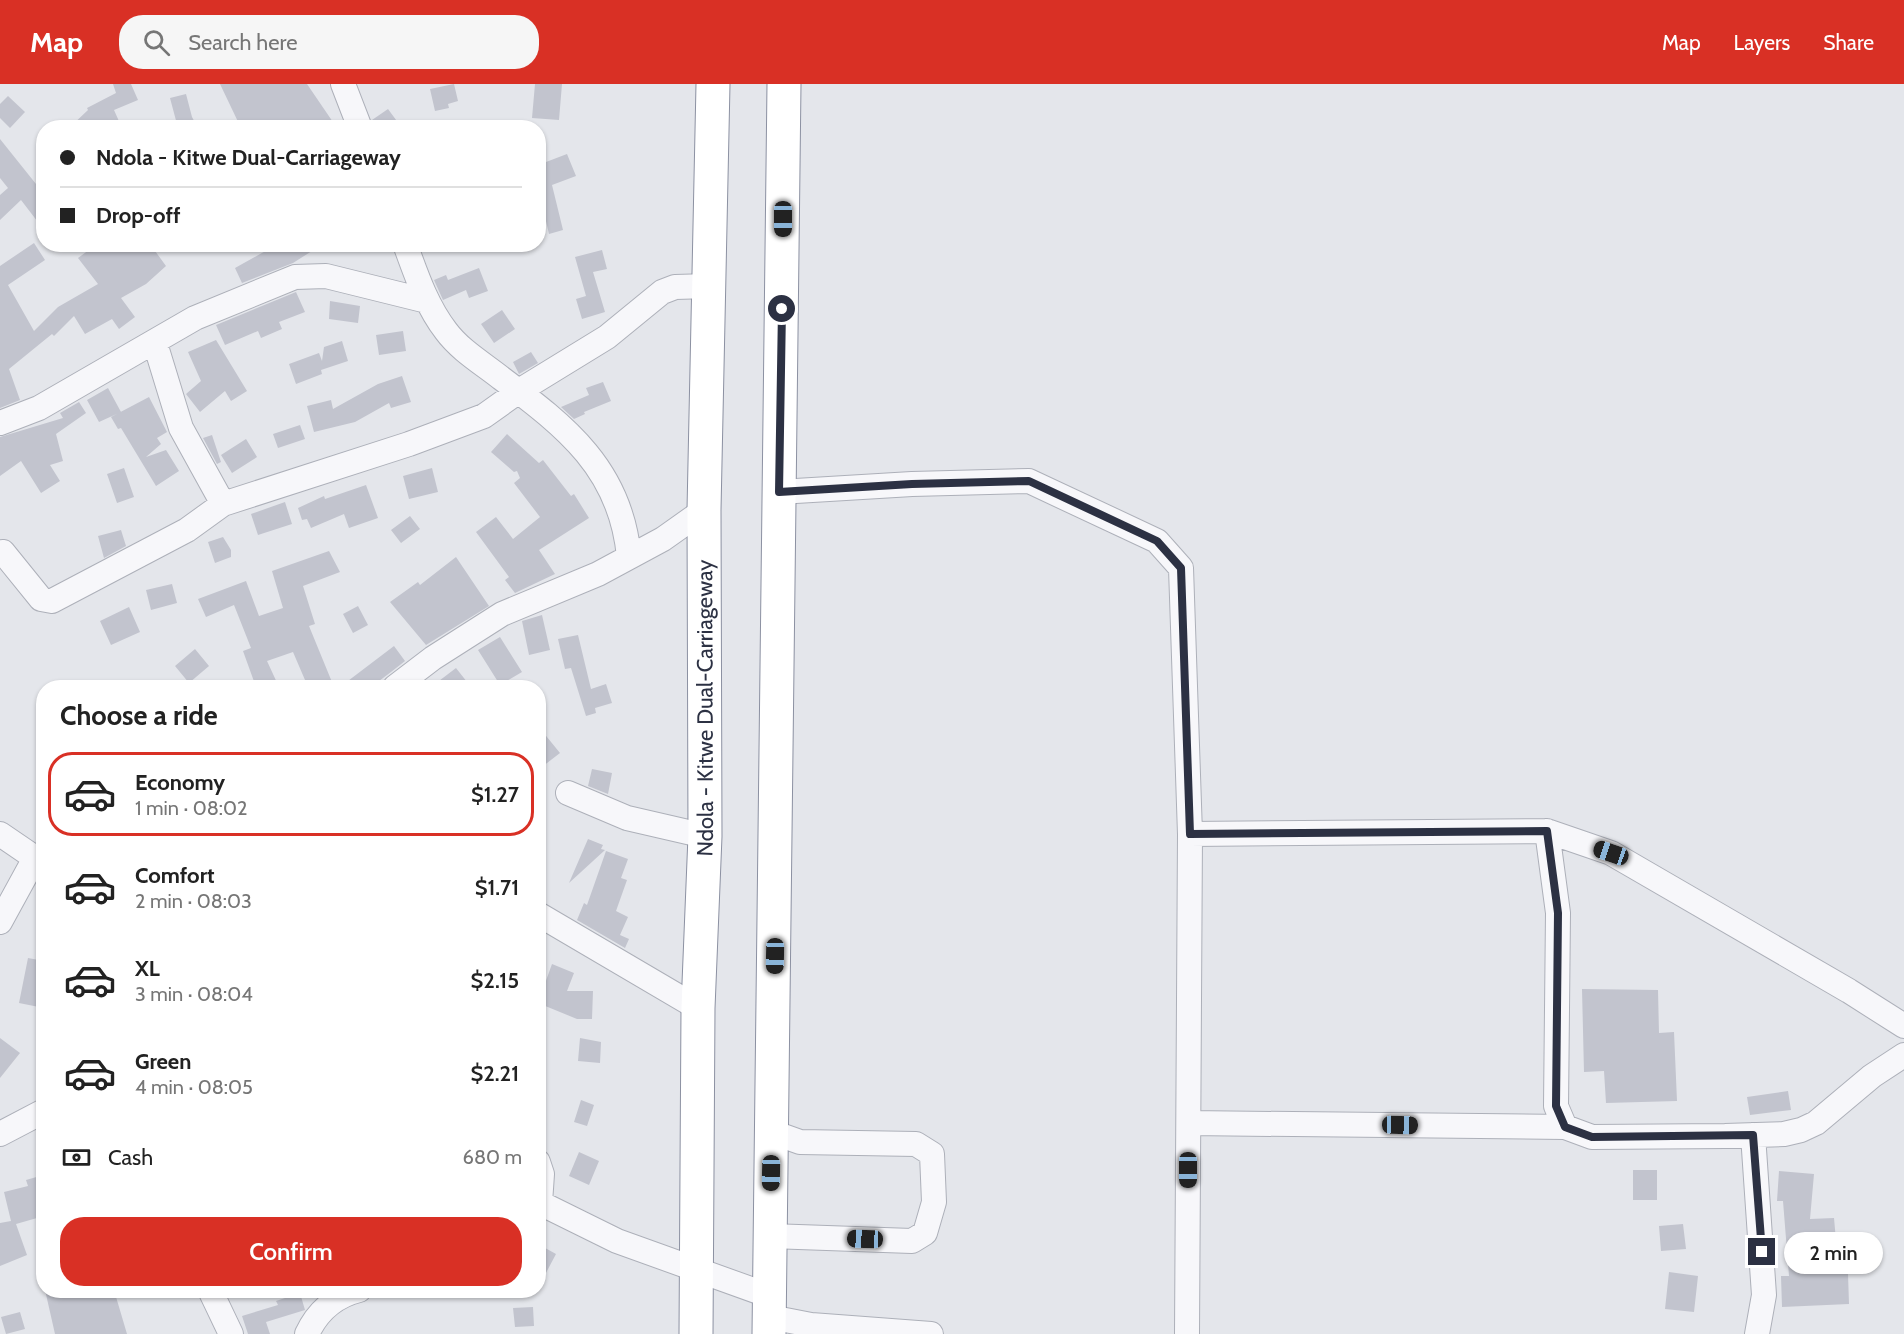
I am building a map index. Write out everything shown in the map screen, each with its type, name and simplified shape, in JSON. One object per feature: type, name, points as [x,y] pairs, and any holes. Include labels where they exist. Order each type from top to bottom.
[{"type":"highway","name":"Ndola - Kitwe Dual-Carriageway","points":[[696,1334],[698,1008],[705,836],[704,510],[713,84]]},
{"type":"highway","points":[[770,1316],[784,84]]},
{"type":"street","points":[[343,84],[357,120]]},
{"type":"street","points":[[408,252],[427,301],[446,332],[461,347],[542,408],[579,441],[602,474],[618,506],[628,557]]},
{"type":"street","points":[[0,423],[39,408],[156,343],[195,318],[295,277],[326,276],[427,301]]},
{"type":"street","points":[[3,552],[41,599],[52,601],[187,531],[223,504],[409,444],[484,416],[519,391],[607,337],[668,289],[709,286]]},
{"type":"street","points":[[156,343],[181,428],[223,504]]},
{"type":"street","points":[[779,492],[912,484],[1029,481],[1157,541],[1181,568],[1190,834],[1187,1334]]},
{"type":"street","points":[[404,680],[433,658],[508,611],[598,573],[663,539],[704,510]]},
{"type":"street","points":[[568,793],[627,819],[705,836]]},
{"type":"street","points":[[1190,834],[1547,831],[1611,853],[1849,991],[1904,1026]]},
{"type":"street","points":[[1547,831],[1558,913],[1556,1106],[1565,1127]]},
{"type":"street","points":[[0,834],[36,859]]},
{"type":"street","points":[[0,922],[36,866]]},
{"type":"street","points":[[546,919],[698,1008]]},
{"type":"street","points":[[1188,1123],[1565,1127],[1592,1137],[1784,1134],[1816,1123],[1872,1076],[1904,1055]]},
{"type":"street","points":[[0,1134],[36,1115]]},
{"type":"street","points":[[771,1236],[912,1241],[925,1233],[934,1202],[932,1154],[916,1144],[800,1142],[772,1131]]},
{"type":"street","points":[[1753,1135],[1764,1295],[1757,1334]]},
{"type":"street","points":[[546,1206],[617,1241],[696,1271],[770,1316],[811,1325],[931,1334]]},
{"type":"street","points":[[214,1298],[231,1334]]},
{"type":"street","points":[[307,1334],[311,1324],[330,1304],[342,1298]]},
{"type":"building","points":[[113,84],[131,84],[138,100],[114,110],[118,120],[77,120],[88,110],[87,108],[116,93]]},
{"type":"building","points":[[220,84],[307,84],[332,120],[237,120]]},
{"type":"building","points":[[454,84],[458,101],[448,104],[449,108],[435,111],[430,89]]},
{"type":"building","points":[[535,84],[562,84],[559,120],[532,118]]},
{"type":"building","points":[[186,94],[194,120],[176,120],[170,98]]},
{"type":"building","points":[[8,96],[25,112],[10,128],[0,118],[0,104]]},
{"type":"building","points":[[388,109],[396,120],[372,120]]},
{"type":"building","points":[[0,139],[36,184],[36,220],[21,200],[0,220],[0,195],[8,188],[0,178]]},
{"type":"building","points":[[567,154],[576,176],[552,185],[563,230],[549,234],[546,221],[546,162]]},
{"type":"building","points":[[34,243],[36,252],[40,252],[45,260],[8,285],[34,331],[58,307],[98,284],[78,258],[86,252],[156,252],[166,266],[146,284],[121,298],[135,317],[119,329],[112,319],[85,334],[74,316],[54,336],[52,334],[9,369],[20,400],[0,408],[0,266]]},
{"type":"building","points":[[602,250],[607,269],[593,272],[605,312],[582,319],[576,299],[586,296],[575,257]]},
{"type":"building","points":[[264,252],[310,252],[293,263],[242,283],[235,268]]},
{"type":"building","points":[[479,268],[488,291],[469,298],[466,290],[443,300],[434,280],[446,275],[448,280]]},
{"type":"building","points":[[296,292],[305,312],[279,322],[282,329],[261,338],[258,331],[225,345],[216,325]]},
{"type":"building","points":[[330,301],[360,306],[358,323],[329,319]]},
{"type":"building","points":[[502,310],[515,329],[494,343],[481,324]]},
{"type":"building","points":[[403,331],[406,351],[379,355],[376,335]]},
{"type":"building","points":[[216,340],[247,391],[231,401],[225,391],[200,412],[186,394],[201,381],[188,352]]},
{"type":"building","points":[[342,341],[348,361],[321,370],[322,374],[296,384],[289,364],[319,353],[322,361],[324,347]]},
{"type":"building","points":[[531,352],[538,363],[519,374],[513,362]]},
{"type":"building","points":[[402,376],[411,402],[391,408],[389,403],[355,422],[314,432],[307,406],[331,400],[333,409],[378,384]]},
{"type":"building","points":[[603,382],[611,401],[584,412],[585,414],[574,419],[561,407],[589,395],[586,388]]},
{"type":"building","points":[[108,388],[121,412],[99,422],[87,400]]},
{"type":"building","points":[[149,397],[167,432],[157,438],[161,444],[146,457],[166,450],[179,471],[156,486],[121,428],[118,429],[111,417]]},
{"type":"building","points":[[79,402],[86,413],[56,434],[63,461],[50,465],[60,481],[41,493],[21,461],[0,476],[0,437],[63,418],[60,413]]},
{"type":"building","points":[[300,425],[305,439],[278,448],[273,434]]},
{"type":"building","points":[[507,434],[539,463],[543,460],[571,496],[574,494],[589,518],[539,550],[555,574],[515,593],[505,580],[509,577],[476,532],[496,517],[513,539],[540,517],[514,483],[520,478],[517,471],[514,472],[491,452]]},
{"type":"building","points":[[212,435],[221,462],[217,464],[203,438]]},
{"type":"building","points":[[246,439],[257,457],[232,473],[221,455]]},
{"type":"building","points":[[124,468],[134,497],[117,503],[107,474]]},
{"type":"building","points":[[432,468],[438,492],[409,499],[403,476]]},
{"type":"building","points":[[366,485],[378,518],[349,528],[344,514],[311,528],[307,519],[302,520],[298,508],[324,496],[325,499]]},
{"type":"building","points":[[285,502],[292,524],[258,535],[251,514]]},
{"type":"building","points":[[410,516],[420,529],[401,543],[391,530]]},
{"type":"building","points":[[121,530],[126,546],[104,558],[98,536]]},
{"type":"building","points":[[223,537],[231,550],[231,557],[215,563],[208,542]]},
{"type":"building","points":[[329,551],[340,572],[303,586],[315,624],[309,626],[331,680],[305,680],[293,652],[267,661],[276,680],[253,680],[243,651],[251,648],[234,605],[206,617],[198,599],[246,581],[259,616],[283,608],[272,571]]},
{"type":"building","points":[[456,557],[489,606],[426,645],[390,602],[418,582],[420,585]]},
{"type":"building","points":[[172,584],[177,603],[151,610],[146,590]]},
{"type":"building","points":[[358,606],[368,625],[353,633],[343,614]]},
{"type":"building","points":[[129,607],[140,632],[111,645],[100,621]]},
{"type":"building","points":[[542,615],[550,650],[529,655],[522,621]]},
{"type":"building","points":[[578,635],[591,689],[606,684],[612,703],[595,708],[596,713],[586,716],[571,668],[565,669],[558,639]]},
{"type":"building","points":[[500,637],[522,672],[508,680],[497,680],[478,650]]},
{"type":"building","points":[[394,646],[405,661],[380,680],[349,680]]},
{"type":"building","points":[[195,649],[209,666],[193,680],[187,680],[175,666]]},
{"type":"building","points":[[456,668],[465,680],[440,680]]},
{"type":"building","points":[[546,736],[560,753],[546,764]]},
{"type":"building","points":[[592,769],[612,773],[608,794],[588,786]]},
{"type":"building","points":[[588,839],[603,845],[601,849],[605,850],[569,883]]},
{"type":"building","points":[[606,851],[628,859],[621,878],[627,880],[616,911],[628,917],[620,935],[629,939],[625,948],[577,920],[584,903],[587,905]]},
{"type":"building","points":[[28,958],[36,960],[36,1006],[19,1003]]},
{"type":"building","points":[[552,964],[574,973],[567,991],[593,991],[592,1019],[577,1019],[546,1006],[546,981]]},
{"type":"building","points":[[1582,989],[1658,990],[1659,1033],[1674,1032],[1677,1101],[1606,1103],[1604,1071],[1584,1072]]},
{"type":"building","points":[[0,1038],[20,1053],[0,1078]]},
{"type":"building","points":[[580,1038],[601,1042],[600,1063],[578,1061]]},
{"type":"building","points":[[1788,1091],[1791,1110],[1750,1115],[1747,1097]]},
{"type":"building","points":[[581,1100],[594,1105],[587,1126],[574,1122]]},
{"type":"building","points":[[579,1152],[599,1161],[589,1185],[569,1176]]},
{"type":"building","points":[[1633,1170],[1657,1170],[1657,1200],[1633,1200]]},
{"type":"building","points":[[1779,1171],[1814,1174],[1810,1219],[1834,1218],[1839,1274],[1848,1274],[1849,1304],[1782,1307],[1781,1276],[1789,1276],[1783,1201],[1777,1201]]},
{"type":"building","points":[[36,1177],[36,1218],[16,1224],[27,1255],[0,1266],[0,1223],[11,1221],[4,1192],[28,1186],[26,1180]]},
{"type":"building","points":[[1683,1224],[1686,1249],[1661,1251],[1659,1226]]},
{"type":"building","points":[[546,1248],[556,1254],[546,1273]]},
{"type":"building","points":[[1669,1272],[1698,1276],[1694,1312],[1665,1309]]},
{"type":"building","points":[[47,1298],[116,1298],[127,1334],[55,1334]]},
{"type":"building","points":[[285,1298],[301,1298],[305,1310],[266,1322],[270,1334],[248,1334],[242,1316],[278,1305],[276,1301]]},
{"type":"building","points":[[533,1307],[534,1326],[515,1327],[513,1308]]},
{"type":"building","points":[[20,1312],[25,1329],[6,1334],[1,1317]]},
{"type":"route","points":[[782,309],[779,492],[912,484],[1029,481],[1157,541],[1181,568],[1190,834],[1547,831],[1558,913],[1556,1106],[1565,1127],[1592,1137],[1753,1135],[1762,1252]]}]
